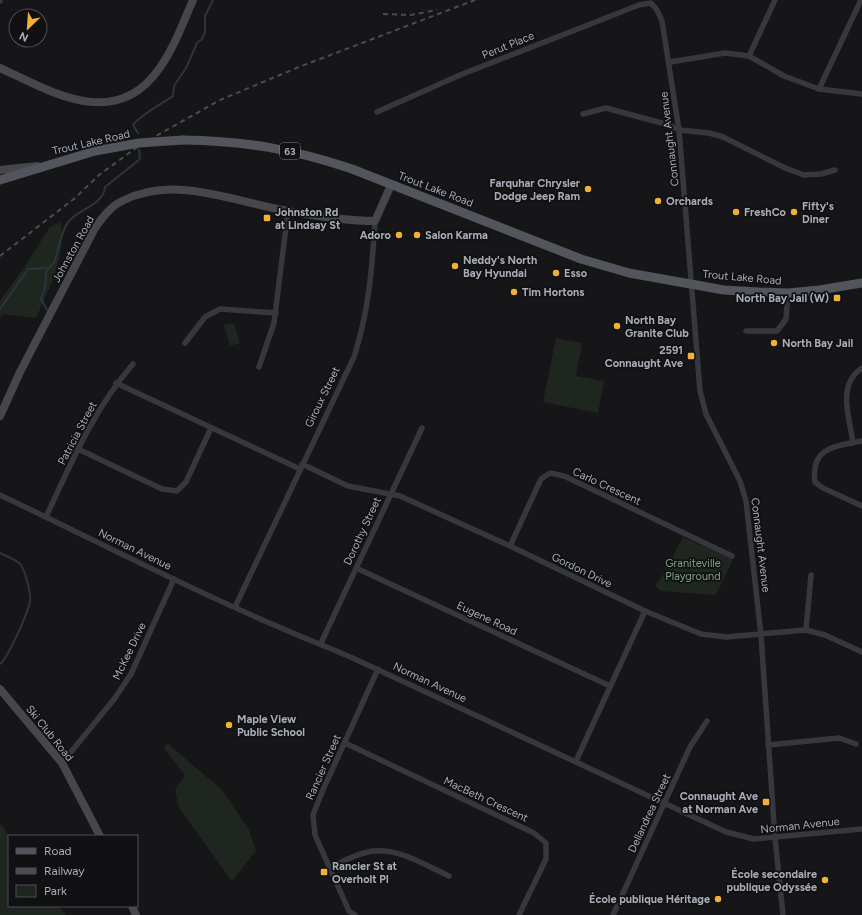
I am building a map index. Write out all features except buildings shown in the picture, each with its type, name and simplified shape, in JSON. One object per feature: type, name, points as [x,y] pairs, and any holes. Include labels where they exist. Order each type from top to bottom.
[{"type":"main road","name":"Trout Lake Road","points":[[0,180],[46,165],[95,152],[139,143],[183,140],[224,141],[273,147],[317,157],[352,169],[581,258],[629,273],[724,290],[788,292],[819,290],[862,283]]},
{"type":"street","points":[[0,68],[59,95],[81,102],[107,102],[131,94],[144,85],[159,69],[193,0]]},
{"type":"street","points":[[749,56],[775,0]]},
{"type":"street","name":"Connaught Avenue","points":[[648,2],[657,10],[662,21],[670,62],[679,130],[700,391],[706,414],[740,481],[746,502],[761,634],[775,838],[783,915]]},
{"type":"street","name":"Perut Place","points":[[377,112],[467,72],[648,2]]},
{"type":"street","points":[[819,89],[860,2]]},
{"type":"street","points":[[670,62],[725,53],[749,56],[784,76],[819,89],[862,94]]},
{"type":"street","points":[[583,114],[606,108],[669,125],[679,130],[709,133],[723,137],[785,168],[804,175],[821,174],[835,170]]},
{"type":"street","points":[[0,170],[46,165]]},
{"type":"street","name":"Giroux Street","points":[[235,607],[354,357],[362,332],[368,302],[375,221],[391,185]]},
{"type":"street","name":"Johnston Road","points":[[0,416],[20,372],[95,228],[106,213],[120,201],[153,191],[189,190],[288,211],[375,221]]},
{"type":"street","points":[[259,367],[276,313],[288,211]]},
{"type":"street","points":[[746,331],[777,331],[786,320],[788,292]]},
{"type":"street","points":[[185,343],[205,317],[220,309],[276,313]]},
{"type":"street","name":"Patricia Street","points":[[46,517],[94,417],[116,383],[133,364]]},
{"type":"street","points":[[853,443],[846,400],[847,389],[850,380],[856,372],[862,368]]},
{"type":"street","name":"Gordon Drive","points":[[116,383],[211,428],[348,486],[400,496],[510,546],[645,611],[689,630],[713,637],[806,630],[825,635],[862,652]]},
{"type":"street","points":[[78,449],[162,489],[177,491],[186,482],[211,428]]},
{"type":"street","name":"Dorothy Street","points":[[320,643],[422,428]]},
{"type":"street","points":[[862,441],[831,447],[822,454],[813,472],[815,482],[823,488],[862,506]]},
{"type":"street","name":"Carlo Crescent","points":[[510,546],[541,479],[550,473],[564,476],[732,556]]},
{"type":"street","name":"Norman Avenue","points":[[0,495],[279,628],[320,643],[378,669],[576,761],[663,804],[726,832],[754,839],[862,829]]},
{"type":"street","name":"Eugene Road","points":[[356,568],[610,686]]},
{"type":"street","points":[[806,630],[811,575]]},
{"type":"street","name":"McKee Drive","points":[[62,763],[115,698],[131,674],[174,579]]},
{"type":"street","points":[[576,761],[645,611]]},
{"type":"street","name":"Rancier Street","points":[[355,915],[348,913],[314,835],[313,815],[378,669]]},
{"type":"street","name":"Ski Club Road","points":[[0,689],[62,763],[99,835]]},
{"type":"street","name":"Dellandrea Street","points":[[613,915],[690,747],[707,721]]},
{"type":"street","points":[[768,745],[839,738],[856,744]]},
{"type":"street","name":"MacBeth Crescent","points":[[345,743],[534,833],[546,843],[546,859],[519,915]]},
{"type":"street","points":[[329,868],[363,853],[381,850],[398,853],[449,876]]},
{"type":"green space","points":[[61,221],[61,247],[56,271],[36,318],[2,314],[0,318],[0,301],[50,227]]},
{"type":"green space","points":[[234,323],[240,343],[230,346],[224,325]]},
{"type":"green space","points":[[556,338],[582,343],[576,376],[604,381],[598,413],[543,402]]},
{"type":"green space","name":"Graniteville Playground","points":[[683,537],[733,559],[716,595],[661,591],[655,586],[665,572]]},
{"type":"green space","points":[[167,743],[223,791],[249,830],[256,851],[232,881],[179,808],[175,790],[185,775],[164,748]]},
{"type":"green space","points":[[0,823],[8,835],[8,907],[60,907],[66,915],[0,915]]},
{"type":"waterway","points":[[138,133],[133,125],[136,121],[173,96],[174,86],[186,68],[197,43],[202,39],[205,32],[205,16],[213,0]]},
{"type":"waterway","points":[[47,310],[41,299],[45,288],[46,272],[54,263],[62,234],[67,223],[74,216],[101,198],[105,187],[140,159],[139,150]]},
{"type":"waterway","points":[[27,270],[49,268]]},
{"type":"waterway","points":[[0,309],[26,272]]},
{"type":"waterway","points":[[0,553],[19,563],[23,570],[30,592],[29,607],[26,615],[18,634],[0,664]]},
{"type":"railway","points":[[0,256],[75,198],[99,175],[140,145],[220,100],[299,67],[475,0]]},
{"type":"railway","points":[[383,14],[411,15],[437,10]]},
{"type":"place","name":"Farquhar Chrysler Dodge Jeep Ram","points":[[588,189]]},
{"type":"place","name":"Orchards","points":[[658,201]]},
{"type":"place","name":"FreshCo","points":[[736,212]]},
{"type":"place","name":"Fifty's Diner","points":[[794,212]]},
{"type":"place","name":"Johnston Rd at Lindsay St","points":[[267,218]]},
{"type":"place","name":"Adoro","points":[[399,235]]},
{"type":"place","name":"Salon Karma","points":[[417,235]]},
{"type":"place","name":"Neddy's North Bay Hyundai","points":[[455,266]]},
{"type":"place","name":"Esso","points":[[556,273]]},
{"type":"place","name":"Tim Hortons","points":[[514,292]]},
{"type":"place","name":"North Bay Jail (W)","points":[[837,298]]},
{"type":"place","name":"North Bay Granite Club","points":[[617,326]]},
{"type":"place","name":"North Bay Jail","points":[[774,343]]},
{"type":"place","name":"2591 Connaught Ave","points":[[691,356]]},
{"type":"place","name":"Maple View Public School","points":[[229,725]]},
{"type":"place","name":"Connaught Ave at Norman Ave","points":[[766,802]]},
{"type":"place","name":"Rancier St at Overholt Pl","points":[[324,872]]},
{"type":"place","name":"École secondaire publique Odyssée","points":[[825,880]]},
{"type":"place","name":"École publique Héritage","points":[[718,899]]}]
